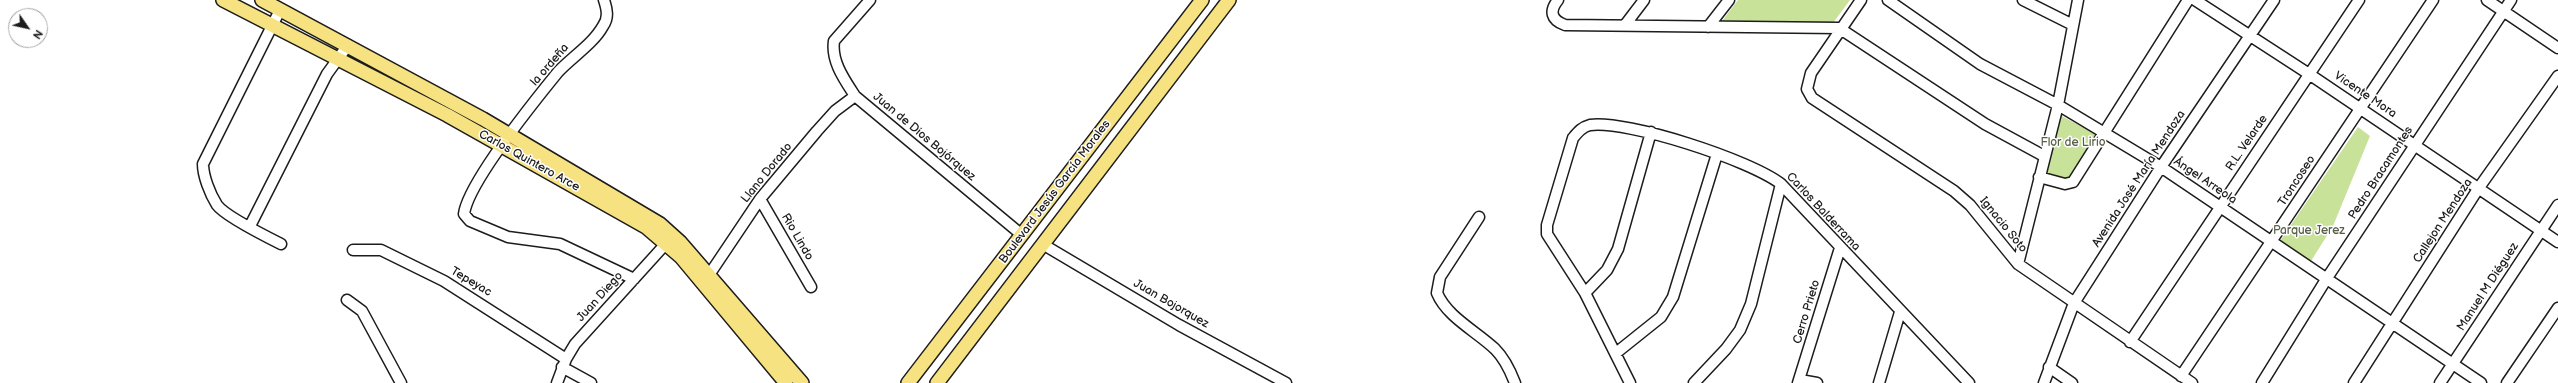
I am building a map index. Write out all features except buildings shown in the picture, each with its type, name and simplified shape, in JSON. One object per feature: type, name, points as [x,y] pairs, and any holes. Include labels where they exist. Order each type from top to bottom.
[{"type":"main road","name":"Carlos Quintero Arce","points":[[223,0],[272,27],[427,105],[670,239],[770,355],[802,383]]},
{"type":"main road","name":"Carlos Quintero Arce","points":[[262,0],[348,45],[510,135],[633,206],[709,275],[770,355],[786,383]]},
{"type":"main road","name":"Boulevard Jesús García Morales","points":[[908,383],[1202,0]]},
{"type":"main road","name":"Boulevard Jesús García Morales","points":[[937,383],[1044,245],[1229,0]]},
{"type":"street","name":"la ordeña","points":[[604,0],[608,10],[603,27],[559,72],[510,135],[469,198],[465,210],[466,218],[508,237],[560,244],[634,279]]},
{"type":"street","name":"Juan de Dios Bojórquez","points":[[870,0],[834,41],[835,59],[855,96],[1022,235]]},
{"type":"street","points":[[1558,0],[1552,8],[1552,14],[1554,20],[1565,25],[1839,28],[1985,124],[2044,156]]},
{"type":"street","points":[[1625,25],[1644,0]]},
{"type":"street","points":[[1708,27],[1729,0]]},
{"type":"street","points":[[1839,28],[1861,0]]},
{"type":"street","name":"Ángel Arreola","points":[[1888,0],[1980,64],[2058,105],[2161,167],[2480,383]]},
{"type":"street","points":[[2024,0],[2073,25]]},
{"type":"street","points":[[2018,264],[2038,177],[2058,105],[2078,0]]},
{"type":"street","points":[[2038,177],[2069,185],[2104,133],[2188,0]]},
{"type":"street","name":"Vicente Mora","points":[[2195,0],[2310,74],[2558,242]]},
{"type":"street","name":"Avenida José María Mendoza","points":[[2044,383],[2074,303],[2161,167],[2274,0]]},
{"type":"street","name":"R.L. Velarde","points":[[2130,342],[2220,206],[2360,0]]},
{"type":"street","name":"Troncoseo","points":[[2181,376],[2433,0]]},
{"type":"street","points":[[2487,0],[2558,48]]},
{"type":"street","name":"Pedro Bracamontes","points":[[2262,383],[2327,278],[2511,0]]},
{"type":"street","points":[[280,10],[203,164],[203,172],[217,205],[281,244]]},
{"type":"street","name":"Ignacio Soto","points":[[1839,28],[1811,73],[1807,89],[1812,98],[1954,191],[1970,205],[2018,264],[2192,383]]},
{"type":"street","points":[[250,226],[327,74],[336,59],[348,45]]},
{"type":"street","name":"Callejon Mendoza","points":[[2354,383],[2478,189],[2558,76]]},
{"type":"street","name":"Llano Dorado","points":[[709,275],[760,199],[816,131],[835,111],[855,96]]},
{"type":"street","name":"Carlos Balderrama","points":[[1585,293],[1547,234],[1547,225],[1573,138],[1582,129],[1588,126],[1602,125],[1651,132],[1750,166],[1770,176],[1781,184],[1900,312],[1969,383]]},
{"type":"street","points":[[1630,383],[1585,293],[1606,270],[1618,249],[1651,132]]},
{"type":"street","points":[[1616,353],[1660,317],[1673,297],[1717,154]]},
{"type":"street","points":[[1694,383],[1726,350],[1740,330],[1751,304],[1781,184]]},
{"type":"street","name":"Rio Lindo","points":[[760,199],[810,287]]},
{"type":"street","name":"Manuel M Diéguez","points":[[2440,383],[2558,205]]},
{"type":"street","points":[[1479,217],[1440,277],[1437,292],[1446,307],[1494,348],[1509,368],[1516,383]]},
{"type":"street","name":"Juan Diego","points":[[557,383],[564,363],[579,340],[670,239]]},
{"type":"street","name":"Juan Bojorquez","points":[[1044,245],[1179,325],[1286,383]]},
{"type":"street","name":"Cerro Prieto","points":[[1799,381],[1840,248]]},
{"type":"street","name":"Tepeyac","points":[[354,250],[381,250],[444,281],[591,383]]},
{"type":"street","points":[[347,300],[362,311],[401,383]]},
{"type":"street","points":[[2507,383],[2558,308]]},
{"type":"street","points":[[1879,383],[1900,312]]},
{"type":"street","points":[[2049,368],[2072,383]]},
{"type":"street","points":[[1799,381],[1817,383]]},
{"type":"green space","points":[[1738,0],[1850,0],[1833,23],[1722,21]]},
{"type":"green space","name":"Flor de Lirio","points":[[2060,115],[2099,136],[2071,181],[2046,172]]},
{"type":"green space","name":"Parque Jerez","points":[[2358,127],[2370,136],[2333,226],[2311,261],[2280,241]]}]
